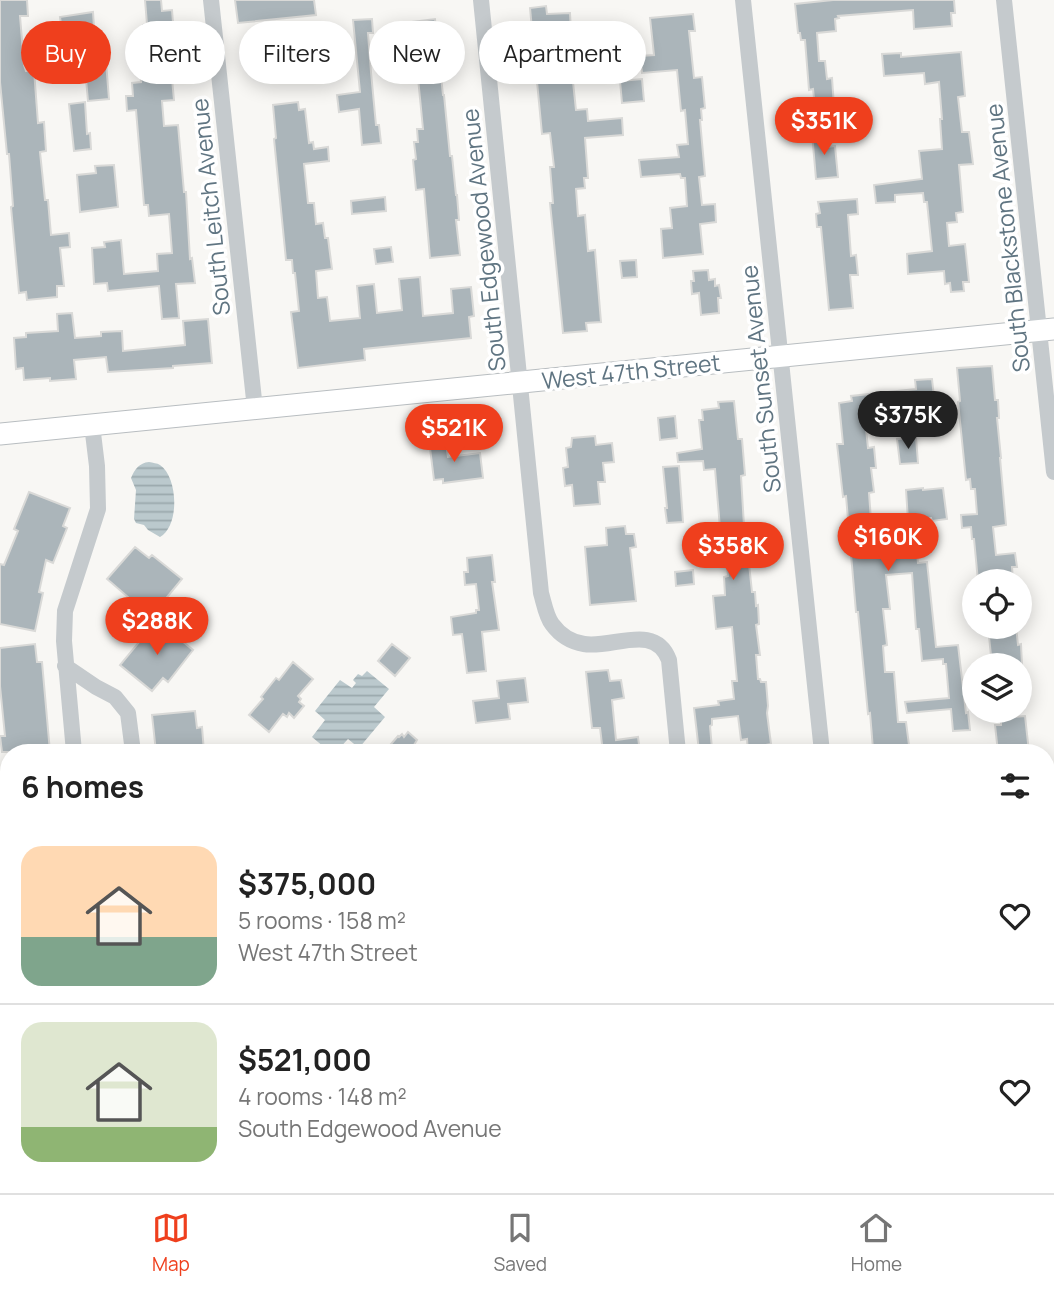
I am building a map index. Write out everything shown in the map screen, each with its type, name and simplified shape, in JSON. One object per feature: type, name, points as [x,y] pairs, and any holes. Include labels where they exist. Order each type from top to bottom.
[{"type":"main road","name":"West 47th Street","points":[[0,434],[1047,330]]},
{"type":"street","name":"South Leitch Avenue","points":[[211,0],[255,409]]},
{"type":"street","name":"South Edgewood Avenue","points":[[481,0],[541,593],[550,622],[564,638],[586,645],[643,639],[660,646],[666,652],[677,744]]},
{"type":"street","name":"South Sunset Avenue","points":[[743,0],[821,744]]},
{"type":"street","name":"South Blackstone Avenue","points":[[1004,0],[1047,330],[1054,472]]},
{"type":"street","points":[[73,744],[65,666],[65,611],[98,509],[92,425]]},
{"type":"street","points":[[65,666],[115,697],[128,713],[132,744]]},
{"type":"shaded area","points":[[149,462],[159,464],[166,471],[173,490],[174,513],[171,523],[160,537],[144,525],[136,523],[134,519],[136,490],[131,478],[138,467]]},
{"type":"shaded area","points":[[367,671],[389,689],[374,707],[385,717],[362,744],[354,744],[348,739],[343,744],[320,744],[312,737],[325,720],[315,711],[340,680],[352,688],[356,683],[353,680],[358,674],[362,676]]},
{"type":"building","points":[[0,0],[27,0],[28,16],[20,16],[21,84],[35,84],[38,123],[44,122],[46,151],[40,152],[51,235],[69,233],[70,247],[60,248],[64,286],[57,286],[57,297],[27,300],[26,292],[19,293],[9,154],[0,82]]},
{"type":"building","points":[[145,0],[161,0],[162,11],[172,10],[173,21],[147,21]]},
{"type":"building","points":[[235,0],[314,0],[316,15],[238,23]]},
{"type":"building","points":[[833,0],[954,0],[955,13],[951,13],[952,26],[914,29],[913,10],[838,16],[839,18],[835,19],[836,31],[817,33],[819,61],[825,61],[827,79],[832,78],[834,106],[827,107],[828,116],[816,117],[813,89],[809,90],[805,40],[801,40],[798,33],[795,4]]},
{"type":"building","points":[[546,6],[547,14],[570,13],[570,21],[531,21],[530,8]]},
{"type":"building","points":[[93,12],[94,21],[61,21],[60,17]]},
{"type":"building","points":[[693,14],[695,31],[689,31],[694,78],[702,77],[705,108],[701,109],[700,120],[705,176],[699,177],[702,205],[715,204],[716,222],[700,224],[703,254],[663,258],[661,229],[672,228],[670,208],[687,206],[685,178],[681,178],[680,174],[641,177],[639,160],[679,157],[677,145],[688,144],[677,70],[646,73],[646,56],[654,55],[650,18]]},
{"type":"building","points":[[372,19],[369,21],[368,33],[369,84],[372,84],[376,125],[379,125],[381,143],[362,145],[359,109],[339,112],[337,95],[360,92],[353,20]]},
{"type":"building","points":[[961,52],[965,96],[958,97],[962,132],[969,132],[973,164],[959,165],[963,212],[956,213],[957,222],[947,223],[949,246],[965,244],[969,282],[963,282],[964,291],[951,292],[950,283],[945,284],[944,271],[908,274],[907,254],[932,251],[927,202],[924,202],[923,193],[895,195],[895,202],[876,203],[874,185],[922,179],[919,151],[942,149],[939,82],[925,84],[924,73],[884,76],[882,54],[901,53],[901,57]]},
{"type":"building","points":[[86,84],[108,84],[109,99],[88,101]]},
{"type":"building","points":[[132,84],[172,84],[174,100],[162,101],[164,126],[178,125],[190,259],[192,258],[195,283],[176,284],[179,318],[162,319],[159,286],[108,291],[107,283],[94,284],[92,248],[105,247],[104,242],[121,240],[124,274],[158,271],[157,254],[172,253],[169,214],[149,216],[148,205],[144,205],[136,110],[127,111],[126,96],[133,96]]},
{"type":"building","points":[[419,84],[442,84],[457,195],[459,220],[456,220],[460,255],[430,258],[424,189],[416,190],[413,160],[416,159],[414,142],[418,142],[417,129],[423,129]]},
{"type":"building","points":[[537,84],[573,84],[576,110],[587,109],[588,121],[622,118],[623,135],[585,138],[588,178],[584,178],[585,188],[576,189],[578,216],[585,215],[588,251],[595,250],[601,322],[586,323],[587,331],[563,333],[550,203],[553,203],[550,167],[554,167],[550,133],[542,134]]},
{"type":"building","points":[[620,84],[642,84],[644,101],[622,103]]},
{"type":"building","points":[[85,102],[91,149],[74,151],[69,104]]},
{"type":"building","points":[[298,102],[299,110],[305,109],[309,143],[313,142],[314,149],[328,147],[329,161],[304,164],[308,203],[314,203],[316,224],[323,223],[325,238],[328,238],[332,269],[316,271],[318,298],[327,297],[330,321],[360,318],[357,286],[374,284],[377,313],[402,310],[399,279],[420,277],[423,316],[453,313],[451,289],[471,287],[474,316],[469,317],[471,338],[364,349],[365,360],[298,368],[291,312],[299,311],[292,260],[286,260],[273,105]]},
{"type":"building","points":[[825,132],[827,147],[835,146],[838,177],[816,179],[812,133]]},
{"type":"building","points":[[114,165],[118,207],[80,212],[77,175],[96,173],[95,166]]},
{"type":"building","points":[[385,197],[386,211],[352,214],[351,201]]},
{"type":"building","points":[[857,199],[858,214],[848,215],[851,256],[856,255],[858,275],[850,275],[853,308],[829,310],[821,227],[817,227],[816,214],[820,213],[818,202]]},
{"type":"building","points":[[391,247],[393,262],[376,264],[374,249]]},
{"type":"building","points":[[636,260],[637,277],[622,278],[620,261]]},
{"type":"building","points":[[708,270],[709,280],[715,279],[715,286],[719,285],[719,313],[701,315],[699,293],[692,294],[691,281],[694,281],[693,271]]},
{"type":"building","points":[[72,313],[75,338],[101,336],[101,332],[122,331],[123,351],[185,345],[183,321],[208,319],[212,363],[108,372],[106,357],[74,360],[76,379],[24,380],[23,368],[16,369],[14,338],[26,337],[26,333],[58,331],[57,314]]},
{"type":"building","points":[[992,366],[995,400],[998,400],[997,418],[1006,525],[993,527],[996,555],[1015,553],[1017,567],[1012,569],[977,569],[971,527],[962,528],[961,515],[977,514],[975,489],[971,489],[970,479],[966,480],[957,368]]},
{"type":"building","points":[[932,379],[936,415],[922,417],[921,408],[886,411],[887,416],[865,419],[868,448],[874,447],[876,468],[871,468],[874,492],[869,493],[871,520],[883,519],[886,549],[893,549],[894,556],[917,553],[918,563],[927,562],[936,647],[958,645],[962,679],[962,723],[969,723],[970,730],[953,731],[951,709],[907,713],[905,702],[949,698],[946,664],[943,664],[943,659],[922,661],[919,629],[916,629],[912,573],[886,575],[890,609],[883,609],[887,645],[883,646],[885,672],[894,672],[898,722],[906,722],[909,744],[873,744],[856,612],[846,496],[843,497],[837,444],[843,444],[839,403],[852,401],[851,396],[916,389],[915,380]]},
{"type":"building","points":[[734,401],[738,439],[742,439],[745,475],[741,476],[744,526],[748,526],[750,545],[747,545],[752,592],[755,592],[756,606],[758,605],[758,679],[766,682],[771,744],[747,744],[747,739],[741,740],[738,716],[712,719],[712,744],[698,744],[694,708],[719,705],[718,701],[734,699],[732,681],[737,681],[732,627],[716,629],[713,596],[725,595],[724,577],[728,576],[725,547],[720,548],[715,469],[704,470],[703,461],[678,462],[677,453],[702,449],[699,420],[703,420],[702,410],[719,408],[718,402]]},
{"type":"building","points":[[675,416],[677,438],[660,440],[658,418]]},
{"type":"building","points":[[595,436],[596,445],[612,443],[614,462],[603,463],[605,482],[598,482],[600,504],[574,506],[572,485],[565,486],[563,468],[568,467],[566,448],[571,447],[572,438]]},
{"type":"building","points":[[916,437],[918,463],[900,464],[897,439]]},
{"type":"building","points":[[445,438],[448,457],[480,453],[483,478],[443,483],[443,479],[434,480],[429,440]]},
{"type":"building","points":[[679,466],[683,522],[667,523],[663,467]]},
{"type":"building","points":[[943,488],[947,519],[908,520],[906,490]]},
{"type":"building","points":[[29,492],[70,508],[63,526],[67,528],[53,563],[46,560],[35,631],[0,624],[0,564],[4,565],[18,531],[14,529]]},
{"type":"building","points":[[625,526],[626,534],[634,534],[636,547],[630,548],[636,601],[590,605],[585,547],[607,545],[606,528]]},
{"type":"building","points":[[135,547],[149,558],[152,555],[182,579],[154,613],[139,601],[136,604],[107,579]]},
{"type":"building","points":[[492,555],[495,582],[492,582],[499,630],[482,632],[486,671],[467,673],[462,634],[453,635],[451,617],[476,613],[476,610],[479,610],[476,584],[465,585],[467,558]]},
{"type":"building","points":[[693,570],[694,584],[676,586],[675,572]]},
{"type":"building","points":[[159,622],[193,650],[168,682],[163,678],[152,691],[120,665]]},
{"type":"building","points":[[989,639],[1017,639],[1018,645],[1021,644],[1021,653],[991,653]]},
{"type":"building","points":[[35,644],[37,662],[42,662],[49,744],[1,744],[0,736],[5,736],[0,686],[0,648]]},
{"type":"building","points":[[392,644],[410,658],[395,676],[378,661]]},
{"type":"building","points":[[293,662],[313,679],[298,696],[301,699],[299,702],[304,706],[294,718],[289,713],[287,717],[283,714],[269,732],[249,715],[276,678],[279,680]]},
{"type":"building","points":[[608,670],[610,681],[621,680],[624,698],[612,700],[616,740],[638,737],[639,744],[602,744],[600,728],[592,728],[586,672]]},
{"type":"building","points":[[525,678],[528,702],[508,704],[510,719],[476,723],[473,701],[499,698],[497,681]]},
{"type":"building","points":[[195,711],[197,728],[202,727],[203,744],[155,744],[152,715]]},
{"type":"building","points":[[1026,723],[1028,744],[997,744],[995,725]]},
{"type":"building","points":[[408,732],[417,740],[415,744],[391,744],[398,736],[402,734],[404,737]]}]
